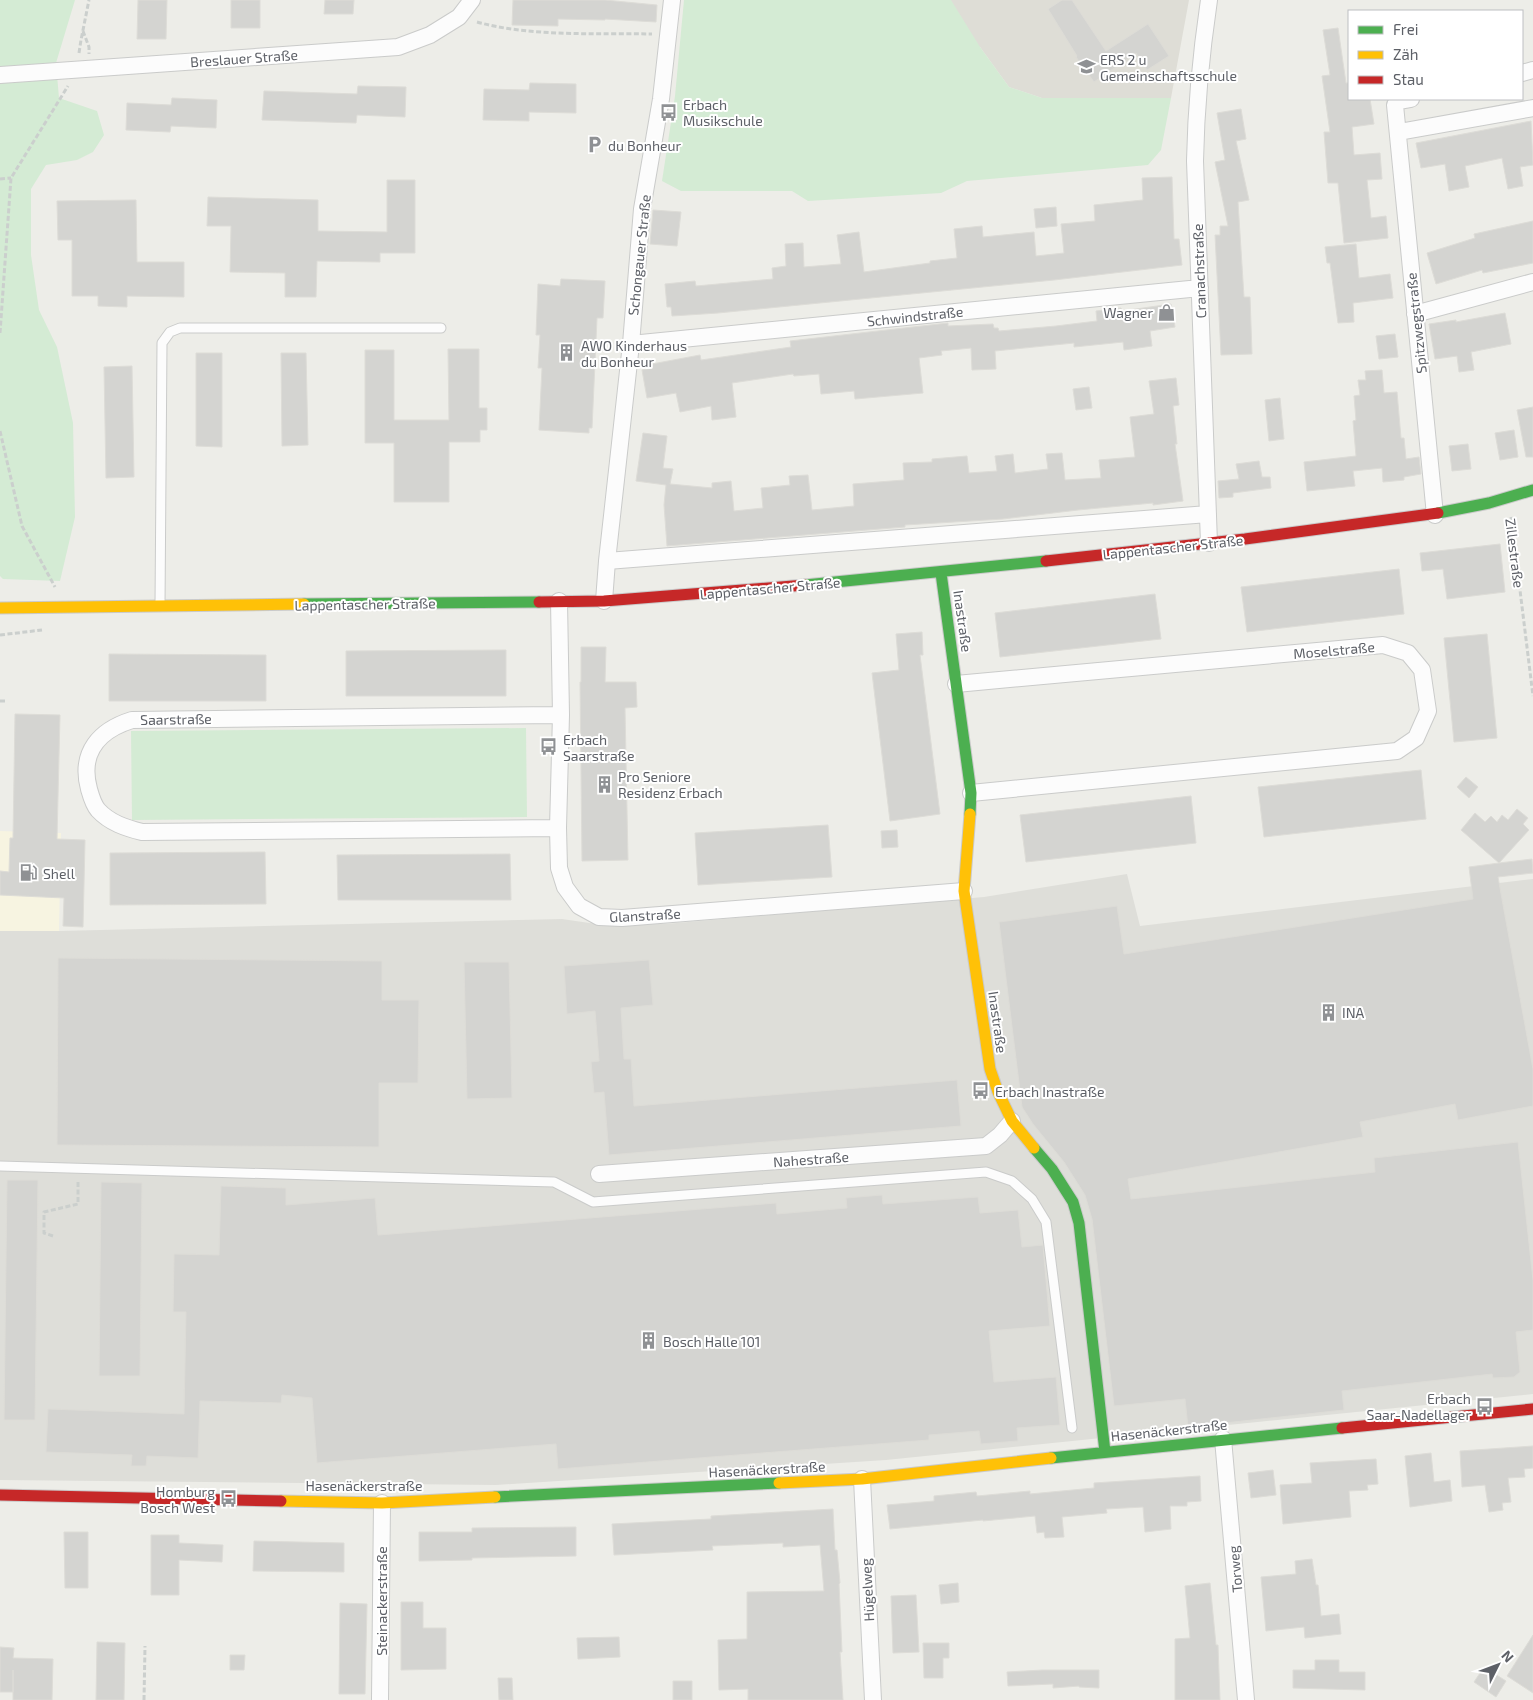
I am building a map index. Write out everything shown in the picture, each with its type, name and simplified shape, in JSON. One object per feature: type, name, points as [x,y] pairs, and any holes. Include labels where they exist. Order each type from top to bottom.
[{"type":"street","name":"Breslauer Straße","points":[[0,75],[83,64],[398,47],[430,35],[460,17],[472,0]]},
{"type":"street","name":"Schongauer Straße","points":[[604,601],[631,344],[642,209],[660,99],[672,0]]},
{"type":"street","name":"Cranachstraße","points":[[1209,0],[1196,106],[1195,161],[1210,543]]},
{"type":"street","name":"Spitzwegstraße","points":[[1405,100],[1395,105],[1435,515]]},
{"type":"street","points":[[1399,132],[1533,108]]},
{"type":"street","points":[[1415,314],[1533,282]]},
{"type":"street","name":"Schwindstraße","points":[[631,344],[1200,288]]},
{"type":"street","name":"Lappentascher Straße","points":[[0,608],[604,601],[713,594],[941,573],[1210,543],[1435,515],[1507,499],[1533,490]]},
{"type":"street","name":"Lappentascher Straße","points":[[607,561],[1208,514]]},
{"type":"street","name":"Inastraße","points":[[941,573],[971,793],[970,830],[964,891],[990,1069],[998,1092],[1012,1121],[1052,1169],[1073,1202],[1079,1223],[1105,1452]]},
{"type":"street","name":"Glanstraße","points":[[559,601],[561,715],[558,828],[559,868],[565,887],[578,906],[598,917],[622,918],[964,891]]},
{"type":"street","name":"Moselstraße","points":[[956,684],[1383,645],[1408,653],[1422,670],[1428,711],[1416,738],[1397,751],[971,793]]},
{"type":"street","name":"Saarstraße","points":[[558,828],[142,832],[114,823],[99,810],[93,800],[88,782],[87,766],[90,754],[98,739],[109,729],[132,720],[561,715]]},
{"type":"street","name":"Nahestraße","points":[[599,1174],[986,1146],[1000,1135],[1012,1121]]},
{"type":"street","name":"Hasenäckerstraße","points":[[0,1495],[382,1502],[862,1480],[1224,1439],[1533,1409]]},
{"type":"street","name":"Torweg","points":[[1224,1439],[1246,1700]]},
{"type":"street","name":"Hügelweg","points":[[862,1480],[873,1700]]},
{"type":"street","name":"Steinackerstraße","points":[[380,1700],[382,1502]]},
{"type":"lane","points":[[160,607],[162,343],[170,332],[180,328],[441,328]]},
{"type":"lane","points":[[0,1166],[554,1182],[593,1202],[986,1172],[1012,1181],[1032,1199],[1046,1222],[1072,1428]]},
{"type":"path","points":[[83,64],[83,30],[89,0]]},
{"type":"path","points":[[460,17],[499,28],[521,31],[668,35]]},
{"type":"path","points":[[0,333],[11,178],[83,64],[89,47],[83,30]]},
{"type":"path","points":[[0,179],[11,178]]},
{"type":"path","points":[[0,431],[22,526],[66,608]]},
{"type":"path","name":"Zillestraße","points":[[1507,499],[1533,696]]},
{"type":"path","points":[[0,702],[5,701]]},
{"type":"path","points":[[53,1236],[44,1233],[44,1212],[78,1204],[78,1168]]},
{"type":"path","points":[[144,1646],[144,1700]]},
{"type":"shaded area","name":"ERS 2 u Gemeinschaftsschule","points":[[771,0],[1189,0],[1171,98],[1042,98],[1009,87],[980,47]]},
{"type":"shaded area","points":[[0,831],[61,833],[59,931],[0,931]]},
{"type":"shaded area","points":[[1127,874],[1140,926],[1533,879],[1533,1394],[886,1460],[496,1485],[0,1480],[0,931],[562,919],[603,925],[665,924],[984,897]]},
{"type":"green space","points":[[0,0],[75,0],[56,63],[59,98],[97,111],[104,135],[93,152],[77,160],[46,165],[31,189],[31,255],[39,310],[57,347],[73,423],[75,517],[60,581],[3,579],[0,576]]},
{"type":"green space","points":[[684,0],[951,0],[980,47],[1009,87],[1042,98],[1171,98],[1161,150],[1148,165],[967,181],[941,193],[808,201],[792,191],[681,191],[662,181],[675,96]]},
{"type":"green space","points":[[526,728],[527,817],[132,820],[131,731]]},
{"type":"building","points":[[138,0],[167,0],[166,39],[137,39]]},
{"type":"building","points":[[231,0],[260,0],[260,28],[231,28]]},
{"type":"building","points":[[325,0],[354,0],[353,14],[324,14]]},
{"type":"building","points":[[513,0],[605,0],[657,5],[656,22],[558,19],[558,26],[512,25]]},
{"type":"building","points":[[1062,0],[1072,0],[1106,51],[1148,24],[1169,56],[1147,70],[1136,53],[1094,82],[1076,57],[1048,9]]},
{"type":"building","points":[[1338,28],[1346,83],[1348,83],[1348,100],[1370,100],[1374,124],[1352,127],[1354,155],[1380,153],[1382,179],[1367,180],[1371,218],[1386,216],[1388,238],[1344,243],[1338,183],[1328,183],[1324,132],[1330,132],[1322,76],[1330,75],[1323,30]]},
{"type":"building","points":[[530,83],[576,84],[576,113],[529,112],[529,121],[483,120],[484,89],[529,90]]},
{"type":"building","points":[[358,86],[406,87],[405,117],[357,115],[356,123],[262,120],[264,91],[357,94]]},
{"type":"building","points":[[172,98],[217,100],[216,128],[171,126],[170,132],[126,130],[127,103],[171,105]]},
{"type":"building","points":[[1241,109],[1246,139],[1236,141],[1249,200],[1238,202],[1244,297],[1250,297],[1252,354],[1221,355],[1215,235],[1220,235],[1220,226],[1228,226],[1215,162],[1225,160],[1217,113]]},
{"type":"building","points":[[1531,121],[1533,165],[1520,167],[1523,186],[1508,189],[1502,158],[1465,166],[1469,187],[1449,191],[1445,164],[1421,168],[1416,143]]},
{"type":"building","points":[[1172,177],[1174,239],[1179,239],[1182,265],[1054,280],[718,313],[672,316],[671,307],[667,307],[665,284],[695,281],[696,286],[773,279],[772,268],[786,266],[785,244],[803,243],[804,267],[841,264],[837,235],[859,232],[864,272],[957,258],[954,229],[982,226],[983,237],[1034,232],[1036,256],[1064,253],[1061,224],[1095,221],[1094,205],[1143,200],[1142,178]]},
{"type":"building","points":[[387,180],[415,180],[415,253],[380,253],[380,262],[317,261],[316,297],[285,297],[285,273],[230,272],[231,226],[207,226],[208,197],[318,200],[318,231],[387,232]]},
{"type":"building","points":[[136,200],[137,262],[184,262],[184,297],[127,296],[127,307],[98,306],[98,296],[72,296],[72,240],[58,240],[57,201]]},
{"type":"building","points":[[1056,207],[1057,226],[1036,228],[1034,209]]},
{"type":"building","points":[[653,210],[681,212],[677,246],[650,244]]},
{"type":"building","points":[[1533,221],[1533,263],[1483,273],[1482,270],[1436,284],[1427,253],[1475,238],[1474,234]]},
{"type":"building","points":[[1356,244],[1359,278],[1390,274],[1393,298],[1353,303],[1354,322],[1338,323],[1330,263],[1327,263],[1325,247]]},
{"type":"building","name":"AWO Kinderhaus du Bonheur","points":[[561,279],[605,281],[603,318],[597,318],[592,428],[589,428],[589,433],[539,430],[542,368],[538,368],[540,335],[536,335],[538,284],[560,286]]},
{"type":"building","points":[[1171,304],[1175,327],[1150,331],[1152,346],[1124,350],[1123,342],[1074,347],[1074,343],[995,351],[996,369],[972,370],[971,348],[941,351],[942,355],[919,358],[923,393],[855,399],[854,391],[821,394],[819,374],[794,376],[793,374],[732,383],[736,417],[712,420],[711,406],[680,412],[676,393],[647,398],[642,370],[652,368],[652,364],[700,355],[701,360],[791,347],[790,341],[948,323],[948,326],[993,324],[994,328],[998,328],[999,331],[1056,326],[1097,321],[1096,311],[1121,308],[1122,311]]},
{"type":"building","points":[[1505,313],[1511,344],[1471,352],[1474,370],[1459,372],[1457,356],[1435,359],[1429,324],[1456,320],[1456,322]]},
{"type":"building","points":[[1395,334],[1398,357],[1379,359],[1376,336]]},
{"type":"building","points":[[448,349],[479,349],[479,408],[487,408],[487,430],[480,430],[480,442],[449,442],[449,502],[394,502],[394,443],[365,443],[365,350],[394,350],[394,420],[449,420]]},
{"type":"building","points":[[196,353],[222,353],[222,447],[196,446]]},
{"type":"building","points":[[281,353],[306,353],[308,445],[282,446]]},
{"type":"building","points":[[132,366],[134,477],[106,478],[104,367]]},
{"type":"building","points":[[1382,370],[1384,393],[1397,392],[1401,438],[1404,438],[1406,459],[1419,457],[1421,474],[1404,477],[1404,480],[1383,482],[1382,468],[1353,471],[1355,486],[1307,491],[1304,462],[1356,456],[1353,421],[1356,420],[1354,396],[1360,395],[1358,380],[1366,380],[1365,371]]},
{"type":"building","points":[[1176,378],[1179,405],[1173,406],[1177,444],[1175,444],[1183,501],[1003,519],[905,525],[905,527],[667,546],[664,505],[666,485],[636,481],[643,433],[667,436],[663,468],[673,469],[670,484],[712,488],[712,483],[731,481],[734,511],[763,508],[761,488],[790,485],[789,476],[808,475],[812,510],[854,506],[853,484],[904,480],[903,463],[932,462],[932,459],[967,456],[969,473],[997,471],[995,456],[1013,454],[1015,473],[1048,469],[1046,454],[1062,453],[1065,480],[1101,478],[1099,460],[1135,457],[1130,417],[1154,414],[1149,381]]},
{"type":"building","points":[[1089,387],[1092,408],[1076,410],[1073,389]]},
{"type":"building","points":[[1280,398],[1284,439],[1269,441],[1265,400]]},
{"type":"building","points":[[1533,407],[1533,457],[1526,457],[1517,410]]},
{"type":"building","points":[[1514,430],[1518,457],[1500,460],[1495,433]]},
{"type":"building","points":[[1468,444],[1471,469],[1452,471],[1449,446]]},
{"type":"building","points":[[1259,461],[1262,477],[1270,477],[1271,488],[1233,493],[1233,497],[1219,498],[1218,481],[1239,479],[1236,464]]},
{"type":"building","points":[[1500,544],[1505,592],[1447,599],[1443,569],[1422,571],[1420,553]]},
{"type":"building","points":[[1399,569],[1404,614],[1247,632],[1241,587]]},
{"type":"building","points":[[1155,594],[1161,639],[1000,657],[995,613]]},
{"type":"building","points":[[922,632],[923,655],[920,655],[940,814],[890,821],[872,673],[899,670],[896,634]]},
{"type":"building","points":[[1487,634],[1497,738],[1454,742],[1444,638]]},
{"type":"building","name":"Pro Seniore Residenz Erbach","points":[[581,647],[606,647],[605,682],[636,682],[637,707],[625,708],[628,860],[582,861]]},
{"type":"building","points":[[506,650],[506,696],[346,696],[346,651]]},
{"type":"building","points":[[109,654],[266,655],[266,701],[109,701]]},
{"type":"building","points":[[15,714],[60,715],[57,839],[85,840],[83,927],[63,926],[64,898],[0,895],[0,871],[9,872],[10,838],[13,838]]},
{"type":"building","points":[[1421,770],[1426,819],[1264,837],[1258,787]]},
{"type":"building","points":[[1466,777],[1478,787],[1469,798],[1457,787]]},
{"type":"building","points":[[1191,796],[1196,843],[1026,862],[1020,815]]},
{"type":"building","points":[[1517,809],[1528,818],[1523,824],[1529,830],[1499,863],[1461,830],[1475,813],[1485,822],[1491,816],[1497,822],[1502,815],[1508,820]]},
{"type":"building","points":[[828,825],[832,877],[698,885],[695,833]]},
{"type":"building","points":[[897,830],[898,847],[882,848],[881,831]]},
{"type":"building","points":[[265,852],[266,904],[110,905],[110,853]]},
{"type":"building","points":[[510,854],[511,900],[338,900],[337,855]]},
{"type":"building","points":[[1532,859],[1533,873],[1498,877],[1533,1069],[1533,1106],[1458,1120],[1455,1104],[1360,1122],[1363,1137],[1128,1179],[1131,1199],[1375,1172],[1374,1158],[1518,1142],[1533,1280],[1533,1330],[1516,1332],[1520,1372],[1514,1377],[1493,1378],[1492,1374],[1342,1391],[1344,1410],[1188,1427],[1185,1399],[1114,1406],[1092,1219],[1085,1195],[1064,1162],[1033,1124],[1022,1107],[999,922],[1117,906],[1124,954],[1473,899],[1469,867]]},
{"type":"building","points":[[58,958],[382,961],[382,1000],[419,1000],[418,1083],[379,1083],[379,1147],[57,1145]]},
{"type":"building","points":[[649,960],[653,1005],[621,1008],[624,1059],[631,1059],[634,1106],[957,1080],[961,1126],[609,1155],[604,1092],[594,1093],[591,1062],[599,1061],[595,1011],[567,1014],[564,966]]},
{"type":"building","points":[[464,962],[509,962],[512,1098],[467,1099]]},
{"type":"building","points":[[7,1180],[38,1180],[35,1420],[4,1420]]},
{"type":"building","points":[[101,1182],[142,1183],[140,1376],[99,1376]]},
{"type":"building","name":"Bosch Halle 101","points":[[221,1186],[286,1188],[286,1205],[375,1198],[378,1235],[776,1203],[777,1214],[847,1208],[846,1198],[882,1195],[883,1204],[978,1197],[980,1213],[1018,1210],[1022,1247],[1043,1245],[1050,1326],[989,1331],[994,1382],[1056,1377],[1060,1425],[1017,1428],[1018,1441],[981,1444],[979,1431],[929,1435],[929,1440],[558,1469],[556,1444],[317,1463],[312,1398],[282,1395],[281,1403],[200,1401],[198,1458],[147,1456],[146,1466],[131,1466],[132,1455],[46,1452],[48,1409],[184,1414],[186,1312],[173,1312],[174,1254],[219,1255]]},
{"type":"building","points":[[1533,1446],[1533,1468],[1524,1469],[1525,1477],[1508,1478],[1511,1502],[1502,1503],[1503,1510],[1489,1512],[1485,1485],[1462,1487],[1460,1451]]},
{"type":"building","points":[[1431,1453],[1434,1482],[1450,1480],[1452,1501],[1410,1507],[1405,1456]]},
{"type":"building","points":[[1376,1459],[1378,1484],[1367,1485],[1368,1490],[1349,1491],[1351,1517],[1283,1524],[1280,1485],[1312,1483],[1310,1463]]},
{"type":"building","points":[[1273,1470],[1276,1495],[1251,1498],[1248,1473]]},
{"type":"building","points":[[1200,1476],[1201,1501],[1187,1502],[1187,1506],[1170,1506],[1171,1529],[1145,1532],[1143,1507],[1106,1509],[1107,1513],[1062,1517],[1064,1537],[1045,1538],[1044,1532],[1037,1533],[1035,1516],[890,1529],[887,1505],[934,1501],[934,1496],[976,1492],[977,1496],[1030,1491],[1030,1494],[1094,1488],[1094,1483]]},
{"type":"building","points":[[833,1509],[835,1550],[837,1550],[840,1583],[842,1652],[840,1652],[843,1700],[748,1700],[748,1689],[719,1690],[718,1640],[747,1639],[747,1592],[824,1591],[820,1545],[783,1547],[783,1543],[712,1546],[713,1550],[614,1555],[612,1524],[711,1519],[711,1516]]},
{"type":"building","points":[[576,1527],[576,1556],[419,1561],[419,1532],[472,1532],[472,1528]]},
{"type":"building","points":[[64,1532],[88,1532],[88,1588],[65,1588]]},
{"type":"building","points":[[151,1535],[179,1535],[179,1543],[223,1545],[222,1562],[179,1560],[179,1595],[151,1595]]},
{"type":"building","points":[[254,1541],[344,1543],[344,1572],[253,1571]]},
{"type":"building","points":[[1312,1559],[1316,1585],[1318,1585],[1321,1616],[1339,1614],[1341,1634],[1305,1638],[1304,1627],[1266,1631],[1261,1577],[1296,1574],[1295,1561]]},
{"type":"building","points":[[958,1583],[959,1602],[941,1604],[939,1585]]},
{"type":"building","points":[[1210,1583],[1216,1645],[1218,1645],[1220,1700],[1175,1700],[1175,1639],[1190,1638],[1185,1586]]},
{"type":"building","points":[[916,1595],[919,1652],[893,1653],[891,1596]]},
{"type":"building","points":[[401,1602],[423,1602],[423,1628],[446,1628],[446,1669],[401,1670]]},
{"type":"building","points":[[340,1603],[367,1604],[365,1694],[339,1694]]},
{"type":"building","points":[[1533,1635],[1533,1693],[1507,1676]]},
{"type":"building","points":[[619,1637],[620,1657],[578,1659],[577,1638]]},
{"type":"building","points":[[97,1642],[125,1643],[124,1700],[96,1700]]},
{"type":"building","points":[[923,1643],[949,1643],[949,1658],[943,1658],[943,1678],[924,1678]]},
{"type":"building","points":[[0,1647],[14,1648],[13,1658],[53,1659],[52,1700],[13,1700],[13,1692],[0,1692]]},
{"type":"building","points":[[230,1655],[245,1655],[244,1670],[230,1670]]},
{"type":"building","points":[[1315,1660],[1339,1660],[1339,1672],[1365,1672],[1365,1690],[1293,1688],[1293,1670],[1315,1670]]},
{"type":"building","points":[[1484,1667],[1506,1681],[1496,1697],[1474,1682]]},
{"type":"building","points":[[1099,1670],[1099,1688],[1079,1686],[1053,1688],[1053,1684],[1008,1686],[1007,1672]]},
{"type":"building","points":[[498,1678],[512,1678],[513,1700],[499,1700]]},
{"type":"building","points":[[673,1681],[692,1681],[692,1700],[673,1700]]},
{"type":"traffic: fast","points":[[1438,513],[1489,503],[1533,490]]},
{"type":"traffic: fast","points":[[805,585],[1046,561]]},
{"type":"traffic: fast","points":[[941,573],[971,793],[970,814]]},
{"type":"traffic: fast","points":[[304,604],[539,602]]},
{"type":"traffic: fast","points":[[1034,1148],[1052,1169],[1073,1202],[1079,1223],[1105,1452]]},
{"type":"traffic: fast","points":[[1051,1458],[1342,1428]]},
{"type":"traffic: fast","points":[[495,1497],[779,1483]]},
{"type":"traffic: slow","points":[[0,608],[304,604]]},
{"type":"traffic: slow","points":[[970,814],[964,891],[990,1069],[998,1092],[1012,1121],[1034,1148]]},
{"type":"traffic: slow","points":[[779,1483],[862,1479],[1051,1458]]},
{"type":"traffic: slow","points":[[281,1501],[382,1503],[495,1497]]},
{"type":"traffic: jam","points":[[1046,561],[1245,539],[1438,513]]},
{"type":"traffic: jam","points":[[539,602],[604,601],[805,585]]},
{"type":"traffic: jam","points":[[1342,1428],[1533,1409]]},
{"type":"traffic: jam","points":[[0,1495],[281,1501]]},
{"type":"place","name":"ERS 2 u Gemeinschaftsschule","points":[[1086,67]]},
{"type":"place","name":"Erbach Musikschule","points":[[669,112]]},
{"type":"place","name":"du Bonheur","points":[[594,145]]},
{"type":"place","name":"Wagner","points":[[1167,312]]},
{"type":"place","name":"AWO Kinderhaus du Bonheur","points":[[567,353]]},
{"type":"place","name":"Erbach Saarstraße","points":[[549,747]]},
{"type":"place","name":"Pro Seniore Residenz Erbach","points":[[604,784]]},
{"type":"place","name":"Shell","points":[[29,873]]},
{"type":"place","name":"INA","points":[[1328,1012]]},
{"type":"place","name":"Erbach Inastraße","points":[[981,1091]]},
{"type":"place","name":"Bosch Halle 101","points":[[649,1341]]},
{"type":"place","name":"Erbach Saar-Nadellager","points":[[1485,1406]]},
{"type":"place","name":"Homburg Bosch West","points":[[229,1499]]}]
